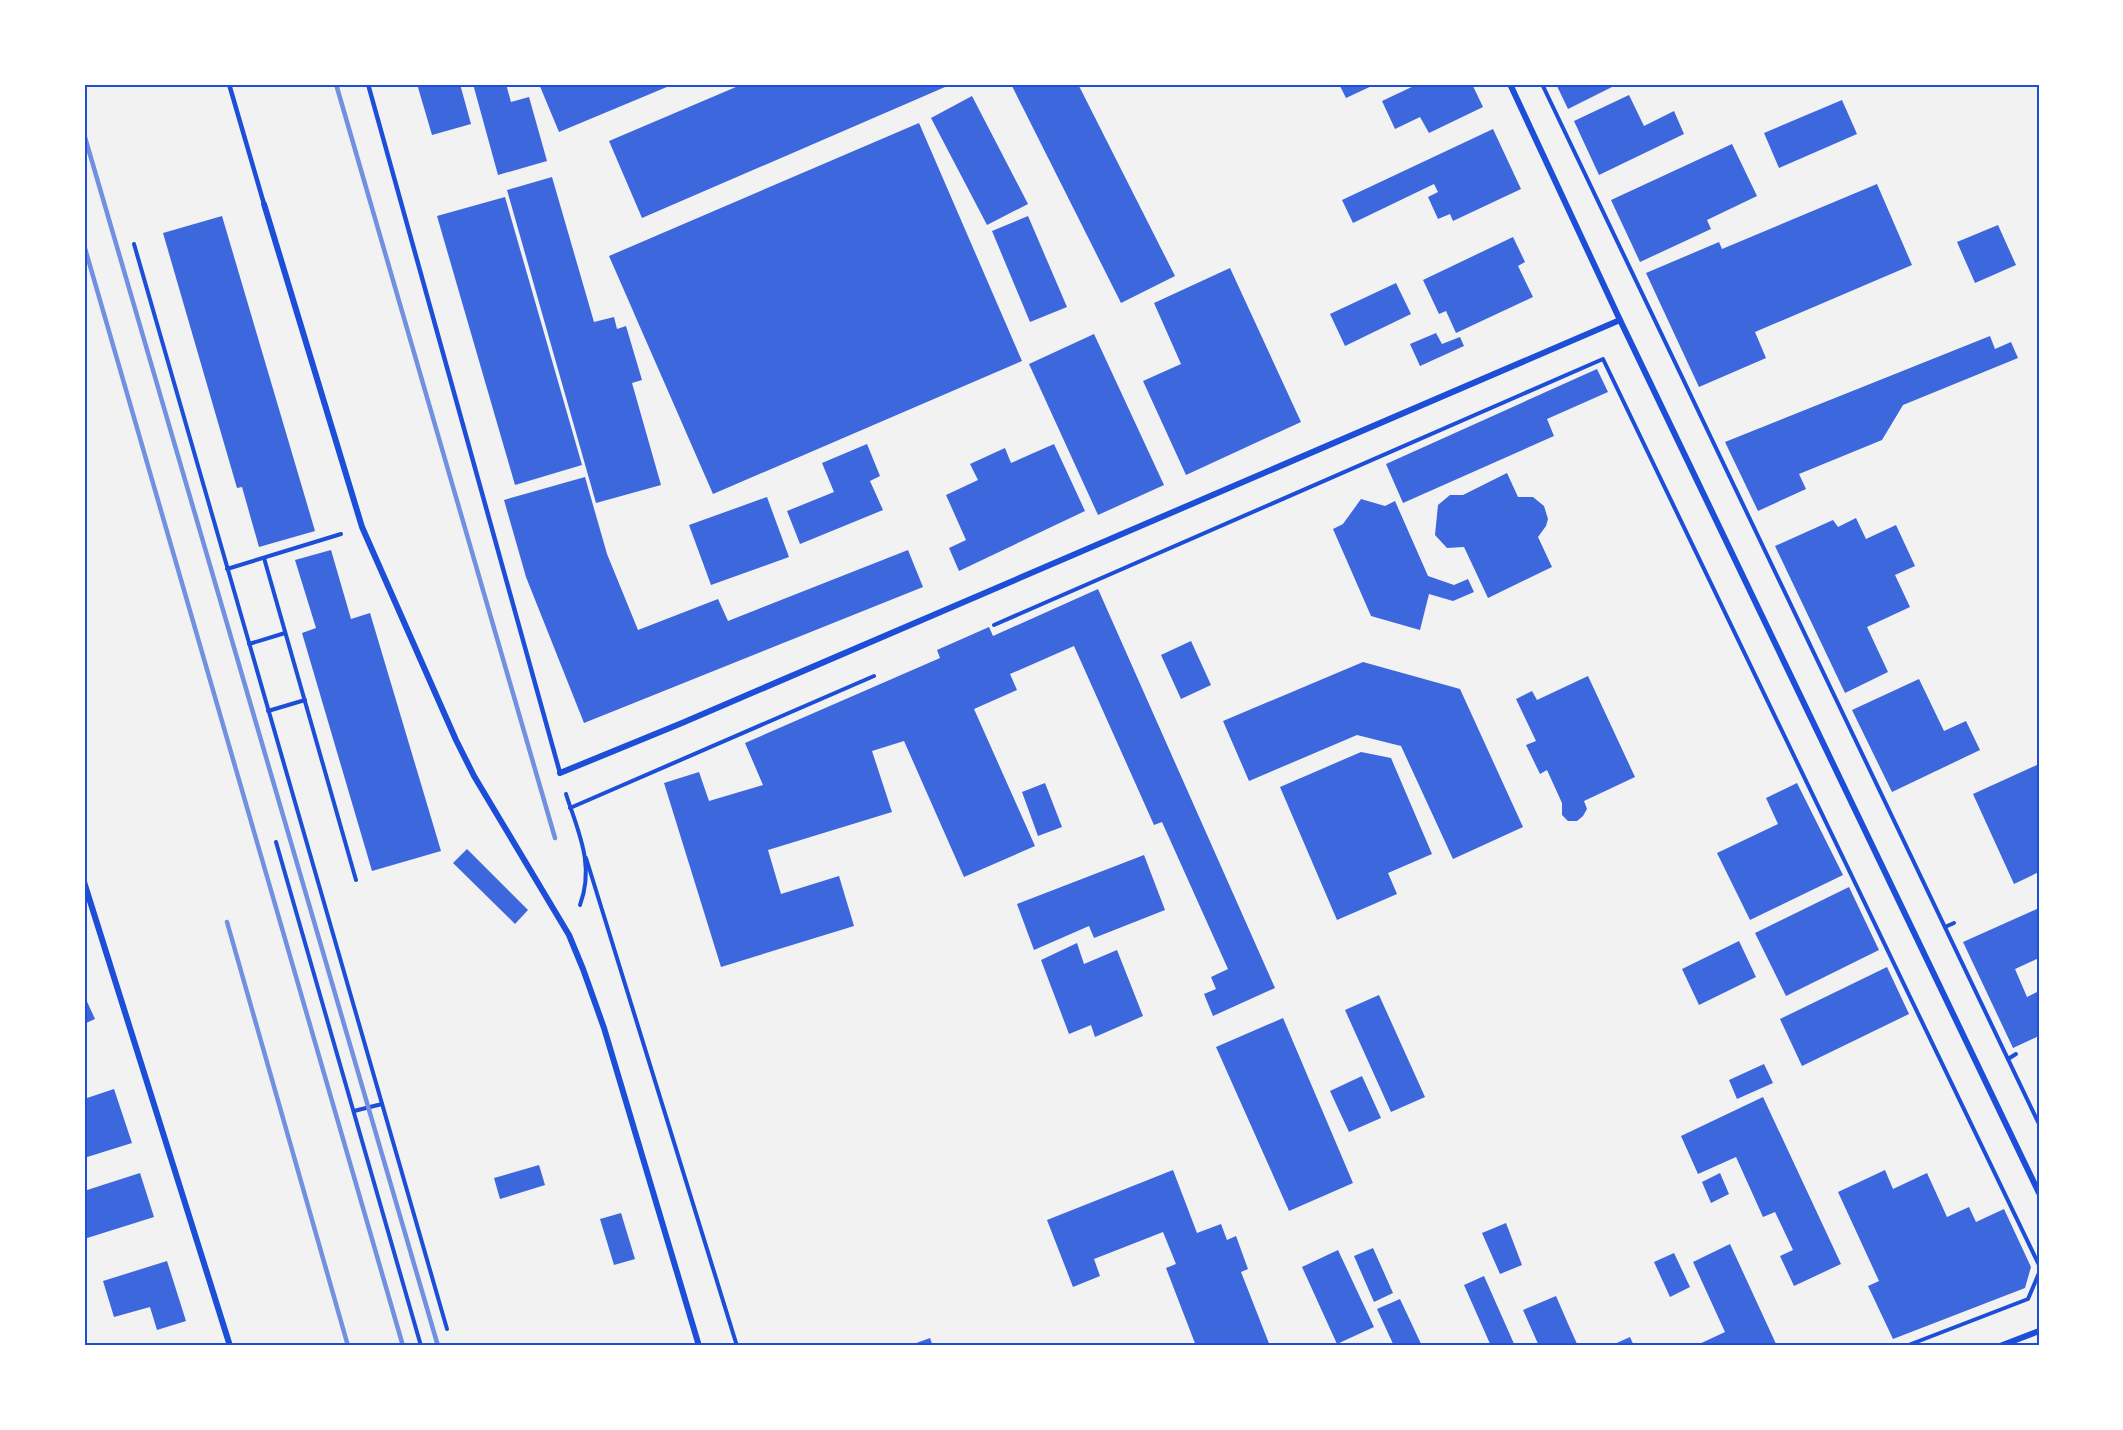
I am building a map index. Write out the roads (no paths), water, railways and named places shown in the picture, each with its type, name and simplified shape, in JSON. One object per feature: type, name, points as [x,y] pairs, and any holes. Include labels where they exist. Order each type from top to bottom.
[{"type":"street","points":[[1510,84],[1620,320],[2039,1193]]},
{"type":"street","points":[[264,204],[362,527],[440,707],[474,776],[569,935],[596,1001],[699,1346]]},
{"type":"street","points":[[560,773],[682,723],[1620,320]]},
{"type":"street","points":[[84,882],[230,1346]]},
{"type":"street","points":[[2000,1346],[2013,1344],[2039,1331]]},
{"type":"lane","points":[[229,84],[264,204]]},
{"type":"lane","points":[[368,84],[560,773]]},
{"type":"railway","points":[[336,84],[555,838]]},
{"type":"railway","points":[[84,134],[438,1346]]},
{"type":"railway","points":[[84,245],[403,1346]]},
{"type":"railway","points":[[227,922],[348,1346]]}]
